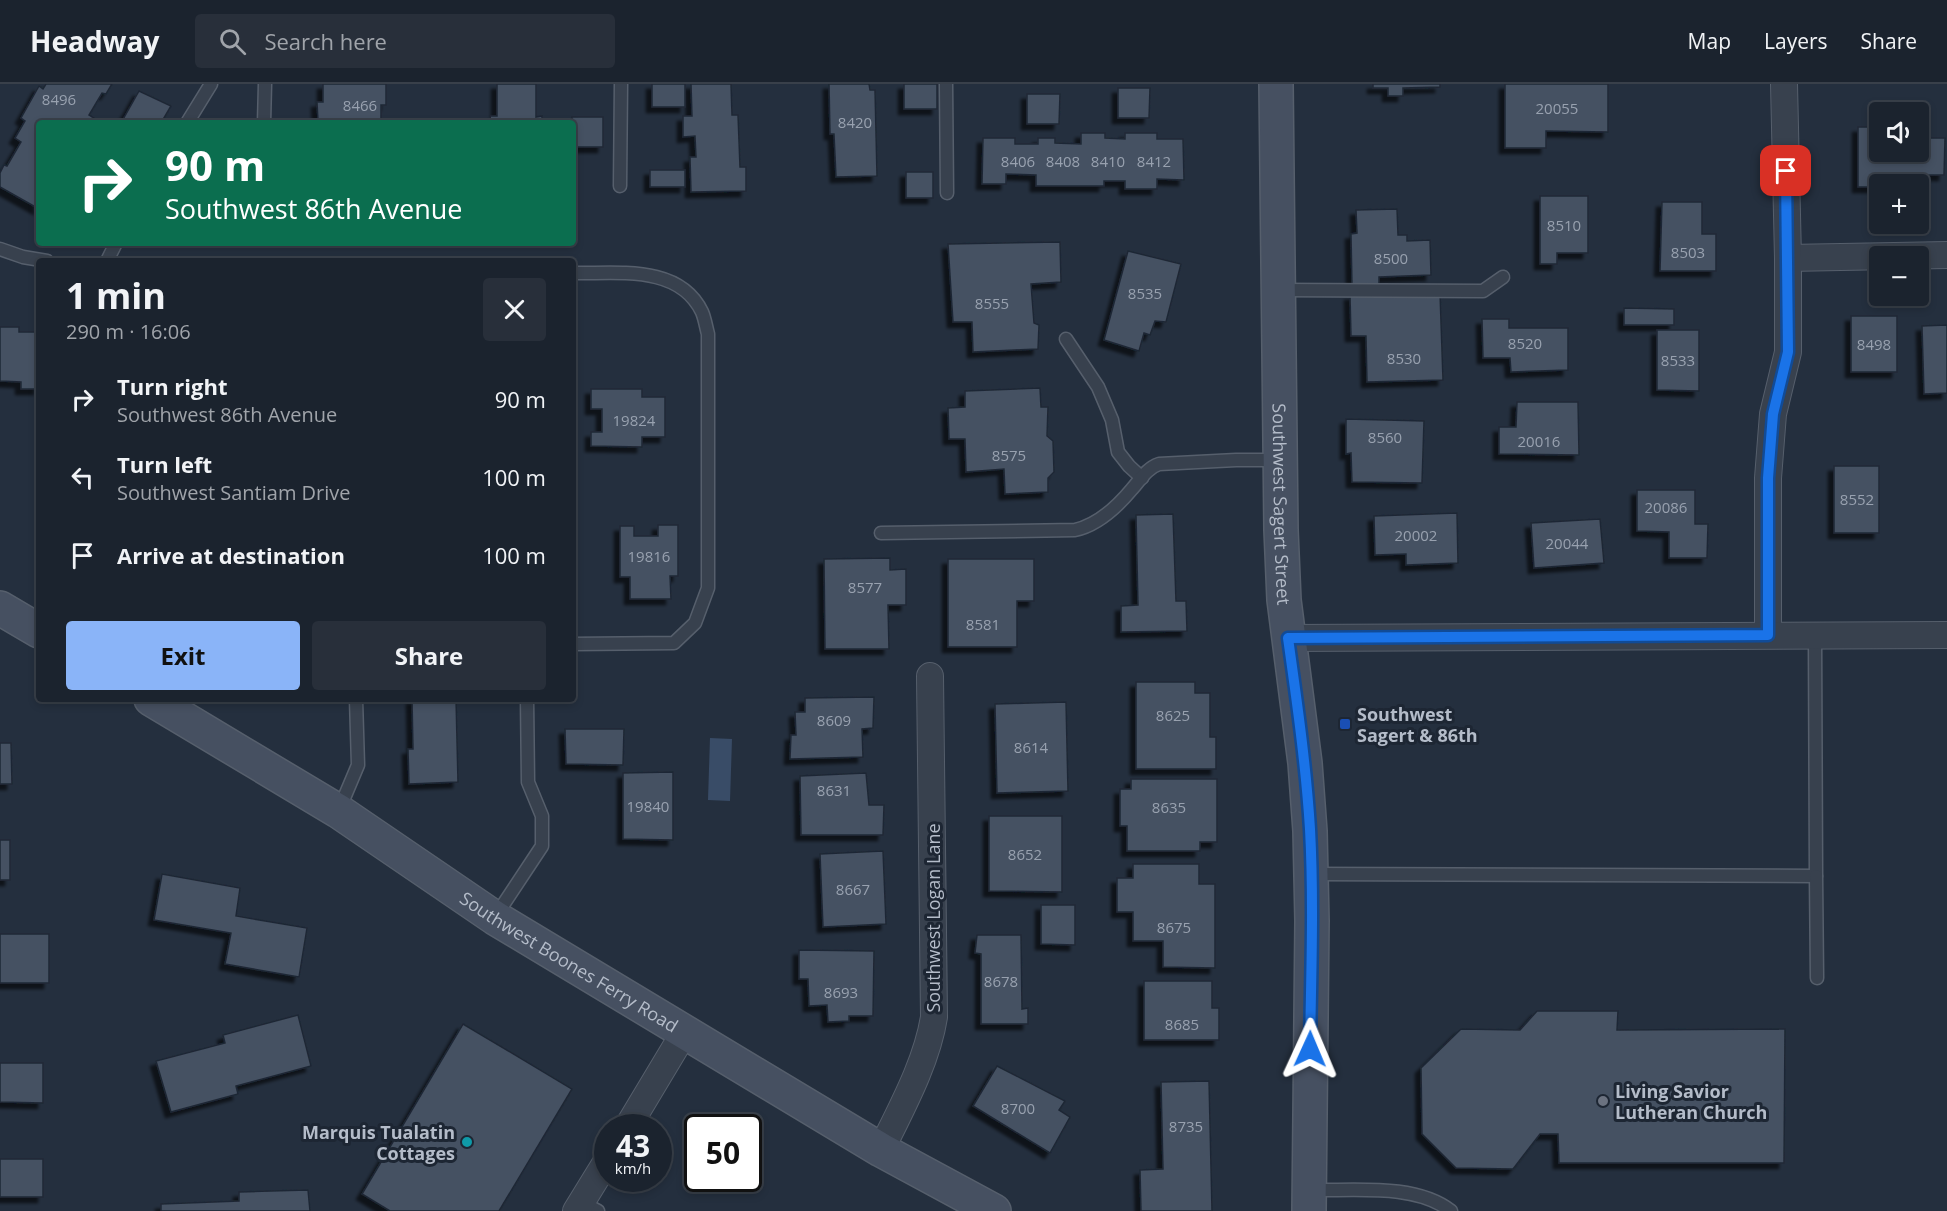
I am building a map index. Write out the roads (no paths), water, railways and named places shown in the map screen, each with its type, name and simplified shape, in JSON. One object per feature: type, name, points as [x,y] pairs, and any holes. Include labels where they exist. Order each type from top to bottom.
[{"type":"main road","name":"Southwest Sagert Street","points":[[1276,84],[1283,577],[1288,638],[1305,763],[1311,874],[1309,1200]]},
{"type":"main road","points":[[0,608],[36,629]]},
{"type":"main road","name":"Southwest Boones Ferry Road","points":[[156,702],[338,811],[495,918],[684,1033],[881,1150],[994,1211]]},
{"type":"street","points":[[1768,635],[1768,478],[1773,414],[1788,352],[1784,84]]},
{"type":"street","points":[[1788,258],[1947,255]]},
{"type":"street","points":[[1288,638],[1947,635]]},
{"type":"street","name":"Southwest Logan Lane","points":[[881,1150],[925,1052],[932,1033],[934,1017],[930,676]]},
{"type":"street","points":[[635,1114],[684,1033]]},
{"type":"street","points":[[585,1208],[594,1189]]},
{"type":"lane","points":[[189,120],[211,84]]},
{"type":"lane","points":[[264,120],[265,84]]},
{"type":"lane","points":[[620,186],[621,84]]},
{"type":"lane","points":[[946,84],[947,194]]},
{"type":"lane","points":[[0,249],[36,259]]},
{"type":"lane","points":[[576,273],[652,275],[674,283],[690,295],[702,312],[708,334],[708,588],[695,623],[674,643],[576,644]]},
{"type":"lane","points":[[1278,290],[1483,291],[1503,277]]},
{"type":"lane","points":[[1066,339],[1098,387],[1112,420],[1118,452],[1142,478]]},
{"type":"lane","points":[[881,533],[1075,530],[1091,525],[1110,512],[1152,466],[1168,463],[1280,460]]},
{"type":"lane","points":[[1815,635],[1817,978]]},
{"type":"lane","points":[[338,811],[358,765],[356,702]]},
{"type":"lane","points":[[495,918],[542,846],[542,816],[528,782],[527,702]]},
{"type":"lane","points":[[1311,874],[1816,876]]},
{"type":"lane","points":[[1309,1200],[1388,1191],[1412,1194],[1439,1202],[1451,1211]]},
{"type":"water","points":[[710,738],[732,739],[730,801],[708,800]]},
{"type":"place","name":"Southwest Sagert & 86th","points":[[1345,724]]},
{"type":"place","name":"Living Savior Lutheran Church","points":[[1603,1101]]},
{"type":"place","name":"Marquis Tualatin Cottages","points":[[467,1142]]}]
